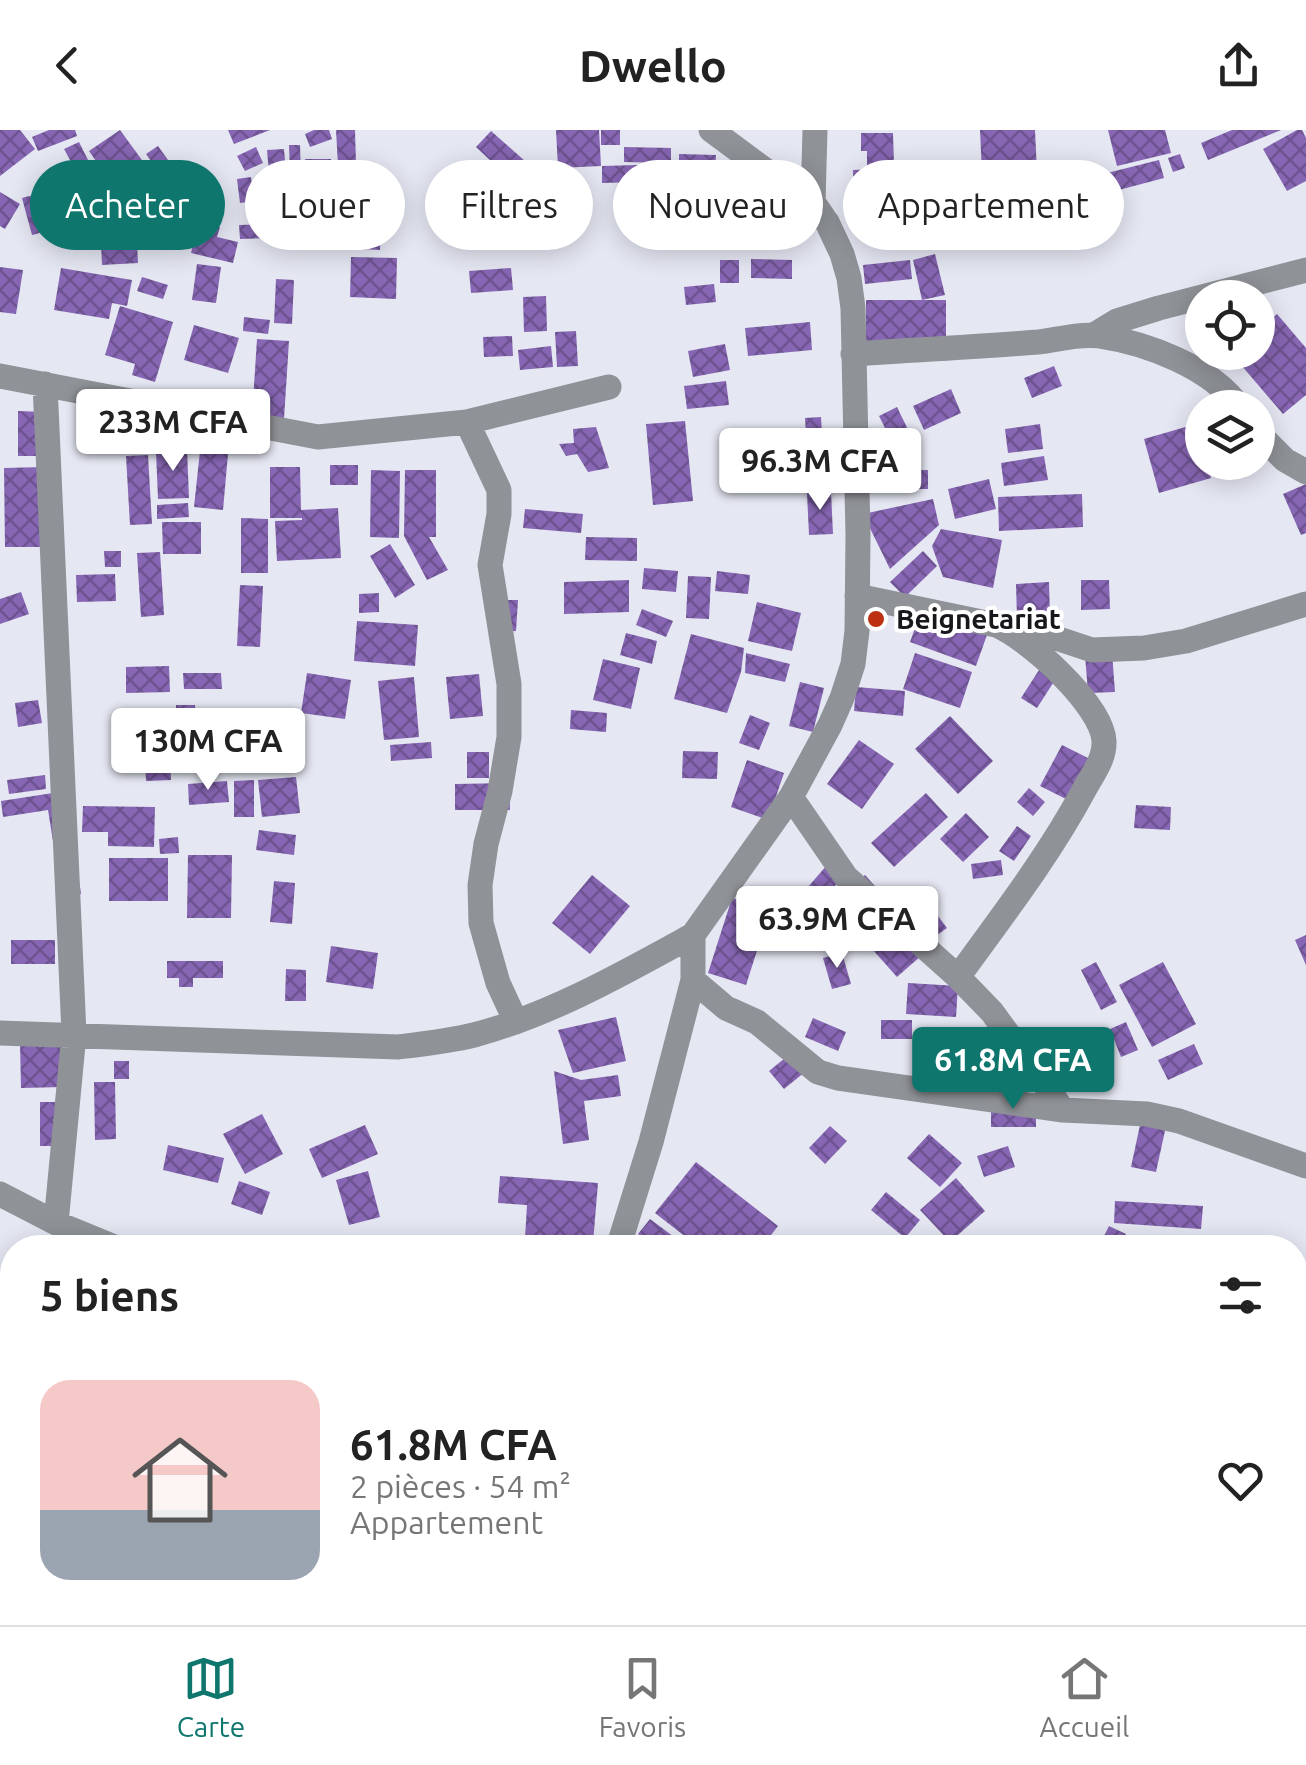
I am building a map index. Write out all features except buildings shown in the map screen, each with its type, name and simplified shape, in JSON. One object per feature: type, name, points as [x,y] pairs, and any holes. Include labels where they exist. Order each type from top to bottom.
[{"type":"street","points":[[711,130],[827,222]]},
{"type":"street","points":[[0,1033],[398,1046],[473,1036],[516,1022],[616,978],[693,935],[791,797],[842,698],[853,664],[857,596],[853,308],[842,254],[813,202],[816,130]]},
{"type":"street","points":[[1094,335],[1117,321],[1145,312],[1306,270]]},
{"type":"street","points":[[853,354],[1094,335],[1130,342],[1181,362],[1214,380],[1223,390]]},
{"type":"street","points":[[0,376],[318,437],[467,422],[609,387]]},
{"type":"street","points":[[45,384],[74,1034],[56,1223]]},
{"type":"street","points":[[467,422],[499,490],[490,565],[509,684],[509,737],[486,844],[480,886],[481,923],[498,983],[516,1022]]},
{"type":"street","points":[[1275,451],[1306,472]]},
{"type":"street","points":[[857,596],[1047,635],[1092,650],[1186,641],[1306,604]]},
{"type":"street","points":[[958,976],[1060,836],[1103,754],[1104,738],[1099,723],[1060,670],[1012,631],[996,625]]},
{"type":"street","points":[[791,797],[846,877],[958,976],[992,1012],[1063,1110]]},
{"type":"street","points":[[622,1235],[693,980],[693,935]]},
{"type":"street","points":[[693,980],[726,1008],[757,1022],[818,1072],[1063,1110],[1146,1114],[1178,1121],[1306,1166]]},
{"type":"street","points":[[0,1194],[85,1235]]},
{"type":"place","name":"Beignetariat","points":[[876,619]]}]
